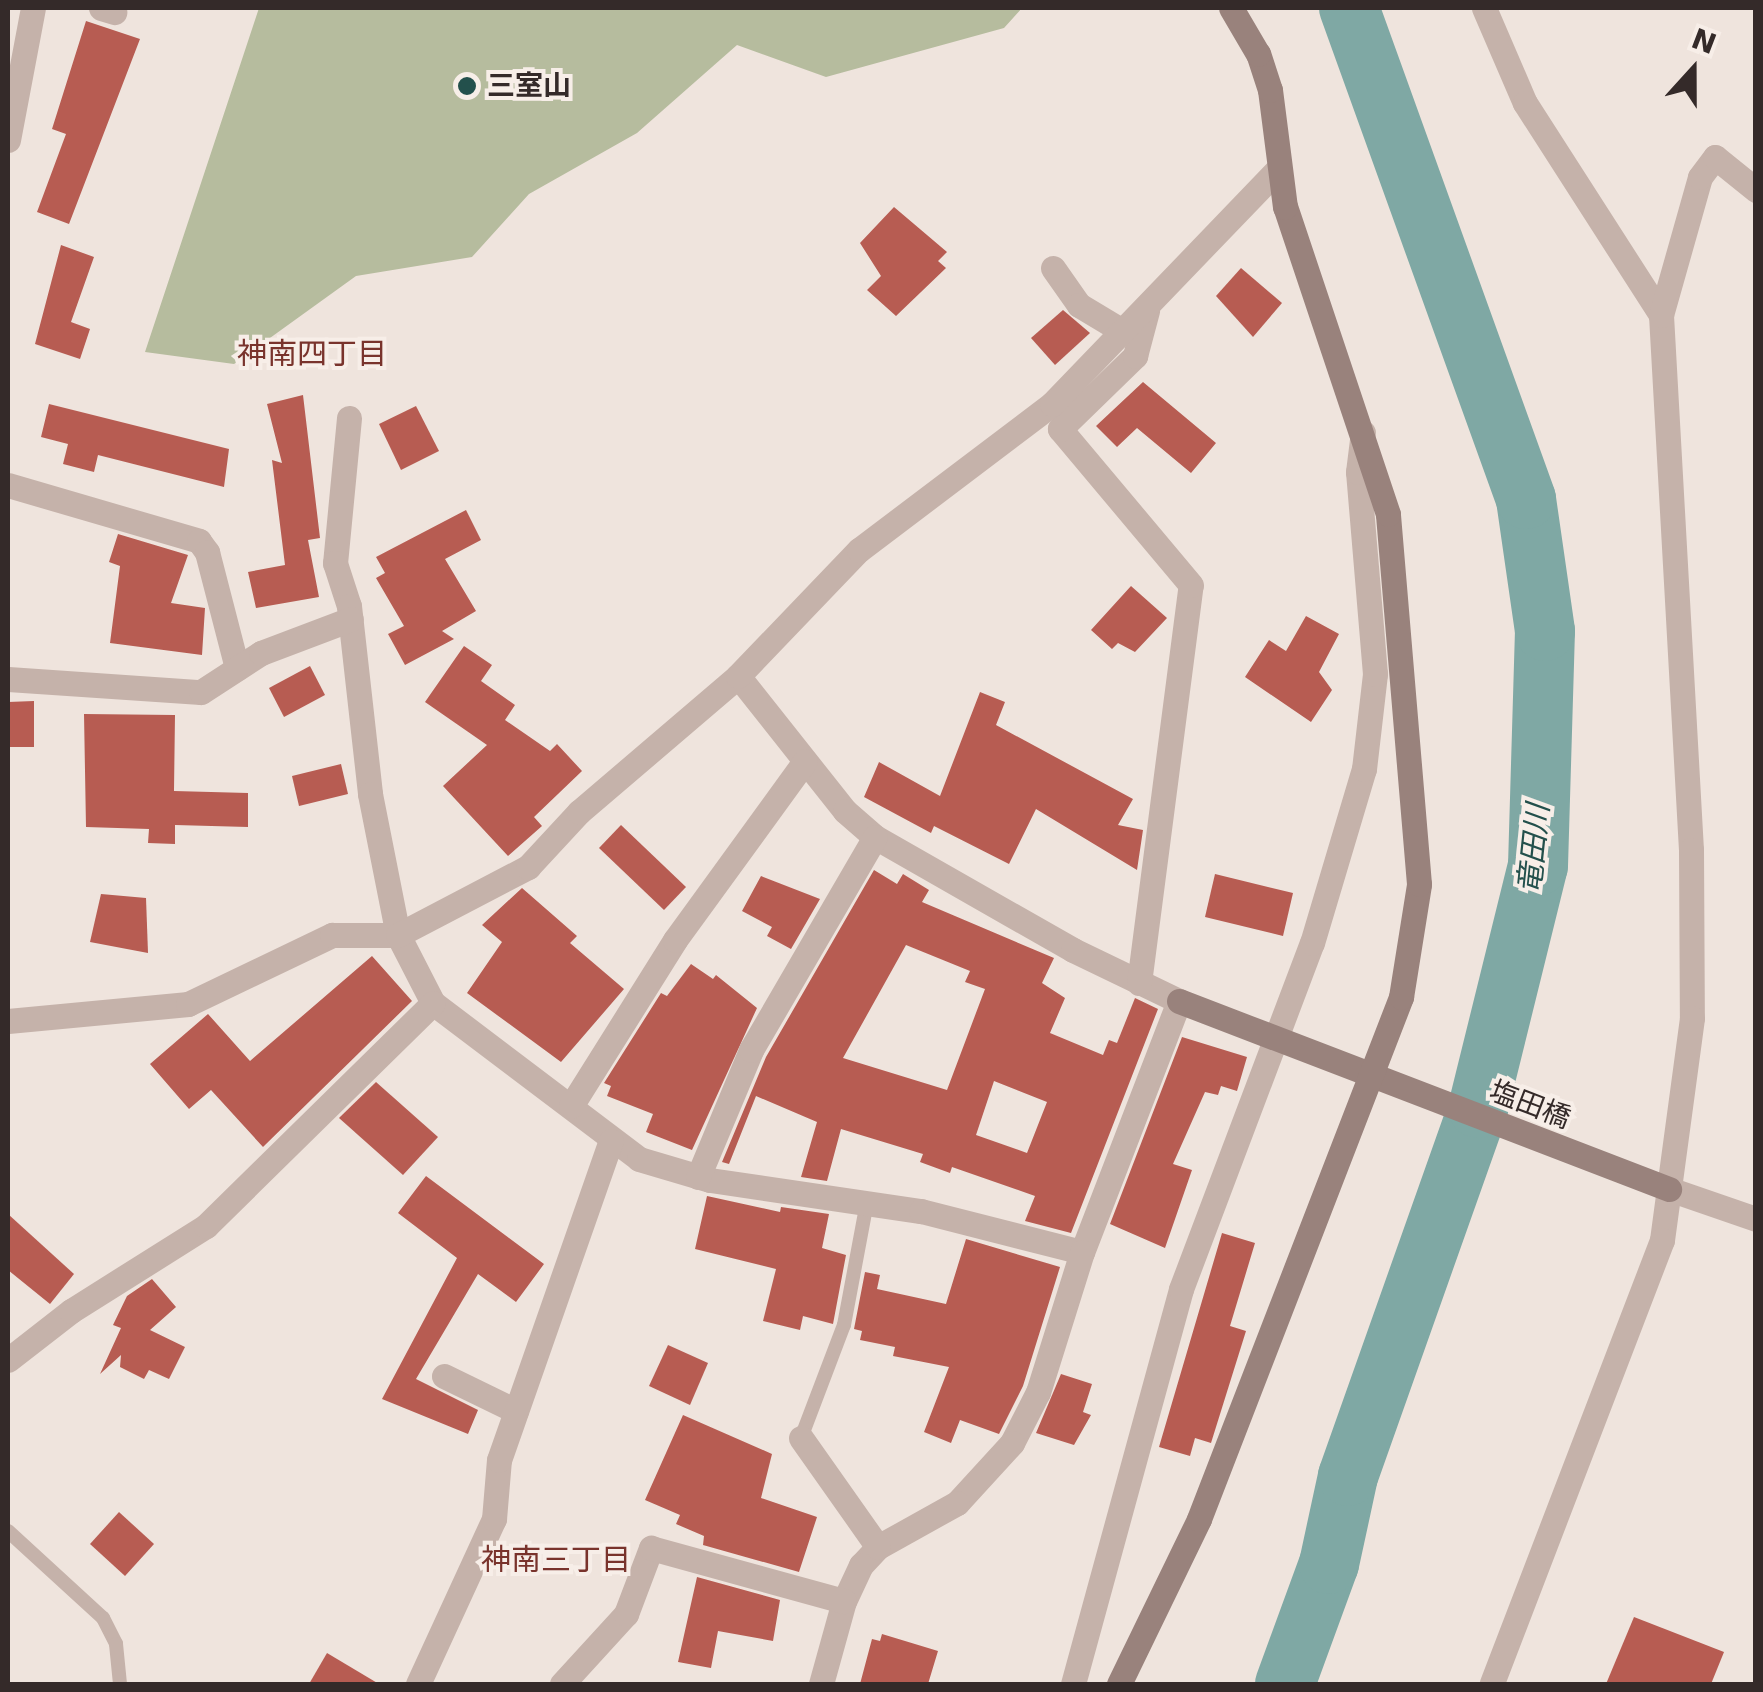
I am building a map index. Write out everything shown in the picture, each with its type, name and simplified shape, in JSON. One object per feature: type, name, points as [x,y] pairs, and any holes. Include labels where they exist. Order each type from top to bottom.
[{"type":"street","points":[[8,140],[33,8]]},
{"type":"street","points":[[1118,1684],[1200,1518],[1371,1076],[1413,950],[1419,884],[1388,514],[1276,170],[1270,90],[1230,8]]},
{"type":"street","points":[[1484,8],[1526,104],[1661,315]]},
{"type":"street","points":[[1492,1684],[1662,1240],[1692,1018],[1691,850],[1661,315],[1700,177],[1715,157],[1756,190]]},
{"type":"street","points":[[8,1021],[188,1004],[332,935],[398,935],[528,867],[579,812],[738,676],[859,550],[1052,404],[1276,170]]},
{"type":"street","points":[[1053,268],[1079,305],[1124,332]]},
{"type":"street","points":[[1139,982],[1192,585],[1060,429],[1135,356],[1152,296]]},
{"type":"street","points":[[348,418],[334,564],[351,619],[370,794],[398,935],[433,1004],[639,1159],[698,1177],[867,1202],[1082,1252]]},
{"type":"street","points":[[1073,1684],[1181,1289],[1276,1040],[1340,855],[1374,712],[1358,472],[1363,430]]},
{"type":"street","points":[[8,485],[198,541],[237,668]]},
{"type":"street","points":[[8,679],[201,692],[260,652],[351,619]]},
{"type":"street","points":[[738,676],[805,761],[874,837],[1179,1001],[1082,1252],[1038,1392],[1012,1443],[958,1503],[878,1546],[844,1601],[821,1684]]},
{"type":"street","points":[[571,1106],[676,940],[805,761]]},
{"type":"street","points":[[698,1177],[751,1050],[874,837]]},
{"type":"street","name":"塩田橋","points":[[1179,1001],[1669,1189]]},
{"type":"street","points":[[8,1360],[70,1311],[206,1226],[433,1004]]},
{"type":"street","points":[[418,1684],[494,1519],[496,1471],[611,1141]]},
{"type":"street","points":[[1669,1189],[1756,1220]]},
{"type":"street","points":[[444,1376],[516,1411]]},
{"type":"street","points":[[801,1438],[878,1546]]},
{"type":"street","points":[[562,1684],[626,1614],[651,1548],[844,1601]]},
{"type":"lane","points":[[801,1438],[844,1325],[867,1202]]},
{"type":"lane","points":[[8,1531],[103,1618],[116,1644],[120,1684]]},
{"type":"green space","points":[[259,8],[1022,8],[1004,28],[826,77],[737,45],[637,133],[529,194],[472,257],[356,276],[234,364],[145,352]]},
{"type":"building","points":[[86,21],[140,39],[69,224],[37,212],[66,134],[52,129]]},
{"type":"building","points":[[894,207],[947,252],[938,261],[946,268],[896,316],[867,290],[881,276],[860,243]]},
{"type":"building","points":[[61,245],[94,257],[71,322],[90,329],[80,359],[35,344]]},
{"type":"building","points":[[1241,268],[1282,303],[1253,337],[1216,296]]},
{"type":"building","points":[[1063,310],[1090,333],[1055,365],[1031,338]]},
{"type":"building","points":[[1143,382],[1216,443],[1191,473],[1137,428],[1117,447],[1096,426]]},
{"type":"building","points":[[303,395],[320,538],[308,540],[319,597],[256,608],[248,572],[285,565],[272,460],[282,463],[267,404]]},
{"type":"building","points":[[49,404],[229,449],[224,487],[98,455],[94,472],[63,464],[68,444],[41,437]]},
{"type":"building","points":[[416,406],[439,451],[401,470],[379,424]]},
{"type":"building","points":[[466,510],[481,540],[445,559],[476,611],[442,631],[454,639],[405,665],[388,634],[404,626],[376,578],[385,573],[376,557]]},
{"type":"building","points":[[118,534],[188,555],[171,603],[205,608],[202,655],[110,643],[120,566],[109,562]]},
{"type":"building","points":[[1131,586],[1167,618],[1135,652],[1118,643],[1112,649],[1091,630]]},
{"type":"building","points":[[1306,616],[1339,634],[1319,672],[1332,690],[1311,722],[1245,677],[1269,640],[1286,651]]},
{"type":"building","points":[[464,646],[492,665],[481,681],[515,705],[505,720],[550,751],[557,744],[582,771],[534,817],[542,826],[508,856],[443,786],[487,745],[425,702]]},
{"type":"building","points":[[310,666],[325,695],[284,717],[269,688]]},
{"type":"building","points":[[980,692],[1005,702],[996,725],[1133,799],[1118,825],[1143,830],[1137,870],[1036,809],[1009,864],[934,826],[931,833],[864,797],[879,762],[940,796]]},
{"type":"building","points":[[34,701],[34,747],[8,747],[8,702]]},
{"type":"building","points":[[84,714],[175,715],[174,791],[248,793],[248,827],[175,825],[175,844],[148,843],[149,829],[86,827]]},
{"type":"building","points":[[341,764],[348,794],[299,806],[292,776]]},
{"type":"building","points":[[621,825],[686,887],[664,910],[599,848]]},
{"type":"building","points":[[874,870],[897,884],[903,874],[929,890],[922,902],[1054,958],[1042,983],[1065,998],[1050,1033],[1103,1055],[1109,1040],[1117,1043],[1135,998],[1158,1009],[1071,1233],[1025,1221],[1035,1196],[952,1167],[950,1173],[920,1162],[923,1154],[841,1129],[827,1181],[801,1177],[817,1122],[756,1096],[729,1164],[722,1162],[766,1057]],"holes":[[[906,945],[970,971],[965,982],[985,989],[947,1090],[843,1058]],[[994,1081],[1047,1102],[1027,1153],[976,1135]]]},
{"type":"building","points":[[1215,874],[1293,893],[1283,936],[1205,917]]},
{"type":"building","points":[[761,876],[820,899],[791,949],[767,936],[772,927],[742,911]]},
{"type":"building","points":[[522,888],[577,936],[570,943],[624,989],[561,1062],[467,993],[502,942],[482,925]]},
{"type":"building","points":[[101,894],[146,898],[148,953],[90,942]]},
{"type":"building","points":[[372,956],[412,1001],[263,1147],[211,1090],[189,1109],[150,1064],[208,1014],[250,1061]]},
{"type":"building","points":[[691,964],[713,979],[716,975],[757,1008],[692,1150],[646,1132],[653,1114],[607,1096],[611,1086],[604,1083],[661,993],[667,996]]},
{"type":"building","points":[[1182,1037],[1247,1057],[1237,1091],[1221,1086],[1218,1095],[1205,1092],[1173,1164],[1192,1170],[1165,1248],[1110,1224]]},
{"type":"building","points":[[376,1082],[438,1137],[403,1175],[339,1118]]},
{"type":"building","points":[[426,1176],[544,1264],[516,1302],[478,1274],[416,1379],[478,1410],[468,1434],[382,1399],[457,1258],[398,1213]]},
{"type":"building","points":[[707,1196],[780,1212],[781,1207],[829,1214],[822,1248],[846,1255],[833,1324],[803,1316],[800,1330],[763,1321],[776,1269],[695,1249]]},
{"type":"building","points":[[8,1214],[74,1274],[50,1304],[8,1270]]},
{"type":"building","points":[[1222,1233],[1255,1243],[1230,1326],[1246,1331],[1211,1443],[1195,1438],[1190,1456],[1159,1447]]},
{"type":"building","points":[[966,1239],[1060,1267],[1023,1386],[999,1434],[960,1420],[951,1443],[924,1432],[949,1367],[893,1356],[895,1347],[860,1340],[862,1331],[854,1329],[865,1272],[880,1275],[877,1289],[946,1304]]},
{"type":"building","points":[[152,1279],[176,1307],[150,1330],[185,1347],[169,1379],[149,1370],[144,1379],[120,1367],[121,1355],[100,1374],[121,1328],[113,1325],[127,1296]]},
{"type":"building","points":[[668,1345],[708,1363],[690,1405],[649,1386]]},
{"type":"building","points":[[1061,1374],[1092,1384],[1083,1412],[1091,1415],[1074,1445],[1036,1433]]},
{"type":"building","points":[[683,1415],[772,1454],[761,1498],[817,1517],[799,1572],[703,1545],[704,1536],[676,1524],[680,1515],[645,1500]]},
{"type":"building","points":[[119,1512],[154,1544],[125,1576],[90,1544]]},
{"type":"building","points":[[697,1577],[780,1600],[773,1641],[718,1631],[711,1668],[678,1662]]},
{"type":"building","points":[[1634,1617],[1724,1652],[1711,1684],[1606,1684]]},
{"type":"building","points":[[882,1634],[938,1651],[928,1684],[860,1684],[872,1639],[880,1641]]},
{"type":"building","points":[[327,1653],[379,1684],[309,1684]]},
{"type":"waterway","name":"竜田川","points":[[1285,1684],[1329,1564],[1348,1476],[1478,1108],[1538,866],[1545,631],[1526,499],[1349,8]]},
{"type":"place","name":"三室山","points":[[467,86]]},
{"type":"district","name":"神南四丁目","points":[[312,354]]},
{"type":"district","name":"神南三丁目","points":[[556,1560]]}]
